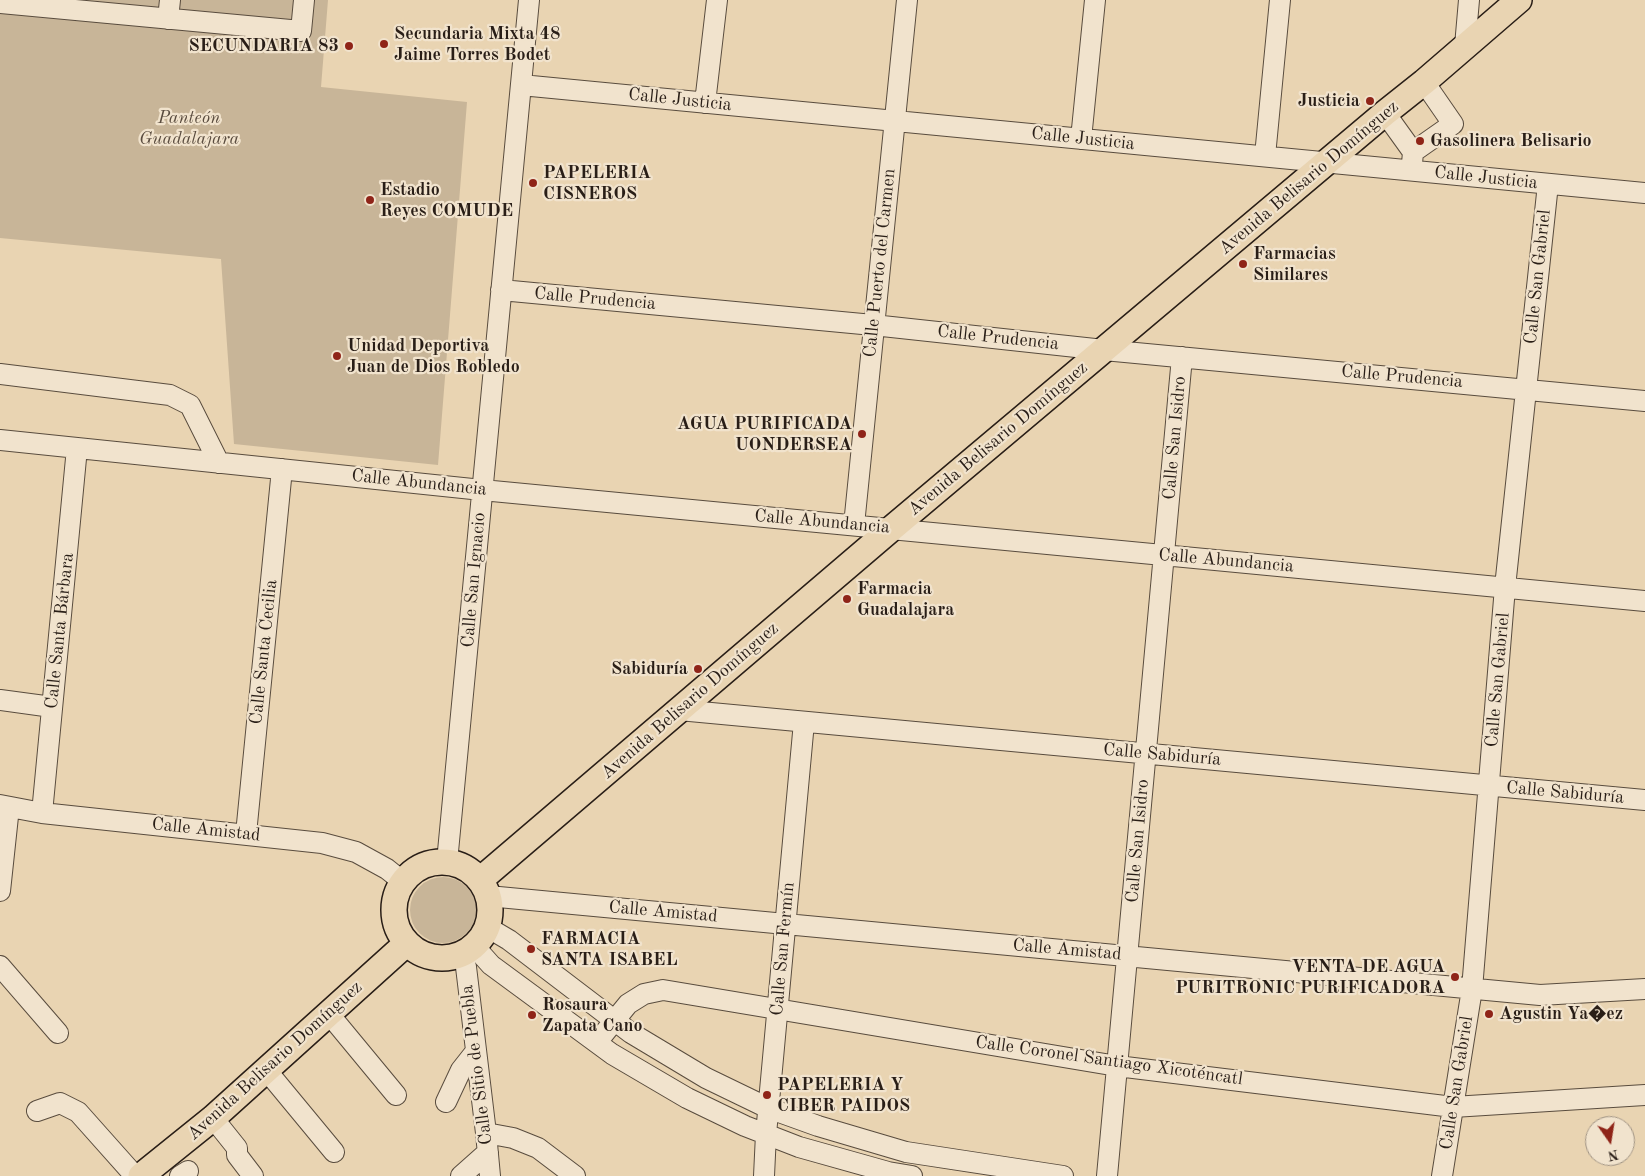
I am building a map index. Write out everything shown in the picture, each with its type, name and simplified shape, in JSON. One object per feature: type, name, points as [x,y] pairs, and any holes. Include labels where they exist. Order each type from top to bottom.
[{"type":"main road","name":"Avenida Belisario Domínguez","points":[[484,888],[679,710],[1519,0]]},
{"type":"main road","points":[[447,862],[465,868],[484,888],[490,906],[474,942],[450,958],[437,958],[424,955],[407,943],[396,926],[393,911],[395,896],[402,882],[415,870],[430,863],[447,862]]},
{"type":"main road","name":"Avenida Belisario Domínguez","points":[[141,1176],[209,1122],[407,943]]},
{"type":"street","points":[[0,3],[169,10],[301,32],[304,0]]},
{"type":"street","name":"Calle San Ignacio","points":[[447,862],[529,0]]},
{"type":"street","points":[[705,102],[717,0]]},
{"type":"street","name":"Calle Puerto del Carmen","points":[[854,525],[907,0]]},
{"type":"street","points":[[1081,139],[1095,0]]},
{"type":"street","points":[[1265,156],[1280,0]]},
{"type":"street","points":[[1465,46],[1469,0]]},
{"type":"street","points":[[1385,113],[1413,161],[1453,124],[1424,82]]},
{"type":"street","name":"Calle Justicia","points":[[521,85],[1327,163],[1413,161],[1548,184],[1645,193]]},
{"type":"street","name":"Calle San Gabriel","points":[[1442,1176],[1472,989],[1505,587],[1548,184]]},
{"type":"street","name":"Calle Prudencia","points":[[501,290],[1645,401]]},
{"type":"street","name":"Calle San Isidro","points":[[1107,1176],[1182,357]]},
{"type":"street","points":[[0,374],[170,395],[190,405],[218,463]]},
{"type":"street","name":"Calle Abundancia","points":[[0,440],[482,490],[1645,601]]},
{"type":"street","name":"Calle Santa Bárbara","points":[[42,813],[78,448]]},
{"type":"street","name":"Calle Santa Cecilia","points":[[246,834],[282,469]]},
{"type":"street","points":[[0,700],[52,707]]},
{"type":"street","name":"Calle Sabiduría","points":[[679,710],[1645,800]]},
{"type":"street","name":"Calle San Fermín","points":[[764,1176],[768,1108],[804,722]]},
{"type":"street","points":[[0,891],[4,806]]},
{"type":"street","name":"Calle Amistad","points":[[4,806],[42,813],[322,843],[356,852],[387,870],[402,882]]},
{"type":"street","name":"Calle Amistad","points":[[484,888],[785,924],[1540,995],[1645,989]]},
{"type":"street","points":[[474,942],[509,940],[631,1033],[706,1078],[768,1108],[818,1126],[906,1152],[1064,1176]]},
{"type":"street","points":[[474,942],[491,965],[612,1054],[687,1098],[799,1147],[888,1172],[912,1176]]},
{"type":"street","name":"Calle Sitio de Puebla","points":[[474,942],[466,967],[490,1176]]},
{"type":"street","points":[[0,966],[58,1033]]},
{"type":"street","name":"Calle Coronel Santiago Xicoténcatl","points":[[597,1042],[614,1020],[635,998],[658,991],[676,991],[1117,1066],[1453,1107],[1645,1095]]},
{"type":"street","points":[[329,1014],[396,1095]]},
{"type":"street","points":[[446,1102],[461,1070],[476,1051]]},
{"type":"street","points":[[267,1071],[334,1152]]},
{"type":"street","points":[[37,1112],[60,1103],[78,1112],[135,1176]]},
{"type":"street","points":[[209,1122],[237,1148],[237,1155],[252,1176]]},
{"type":"street","points":[[461,1176],[487,1143],[512,1138],[538,1148],[575,1176]]},
{"type":"green space","name":"Panteón Guadalajara","points":[[0,0],[328,0],[321,87],[467,102],[438,465],[234,444],[221,259],[0,238]]},
{"type":"green space","points":[[437,877],[449,877],[461,882],[471,892],[476,904],[474,923],[461,938],[449,943],[437,943],[425,938],[415,928],[410,916],[410,904],[415,892],[425,882]]},
{"type":"place","name":"Secundaria Mixta 48 Jaime Torres Bodet","points":[[384,44]]},
{"type":"place","name":"SECUNDARIA 83","points":[[349,46]]},
{"type":"place","name":"Justicia","points":[[1370,101]]},
{"type":"place","name":"Gasolinera Belisario","points":[[1420,141]]},
{"type":"place","name":"PAPELERIA CISNEROS","points":[[533,183]]},
{"type":"place","name":"Estadio Reyes COMUDE","points":[[370,200]]},
{"type":"place","name":"Farmacias Similares","points":[[1243,264]]},
{"type":"place","name":"Unidad Deportiva Juan de Dios Robledo","points":[[337,356]]},
{"type":"place","name":"AGUA PURIFICADA UONDERSEA","points":[[862,434]]},
{"type":"place","name":"Farmacia Guadalajara","points":[[847,599]]},
{"type":"place","name":"Sabiduría","points":[[698,669]]},
{"type":"place","name":"FARMACIA SANTA ISABEL","points":[[531,949]]},
{"type":"place","name":"VENTA DE AGUA PURITRONIC PURIFICADORA","points":[[1455,977]]},
{"type":"place","name":"Agustin Ya�ez","points":[[1489,1014]]},
{"type":"place","name":"Rosaura Zapata Cano","points":[[532,1015]]},
{"type":"place","name":"PAPELERIA Y CIBER PAIDOS","points":[[767,1095]]}]
